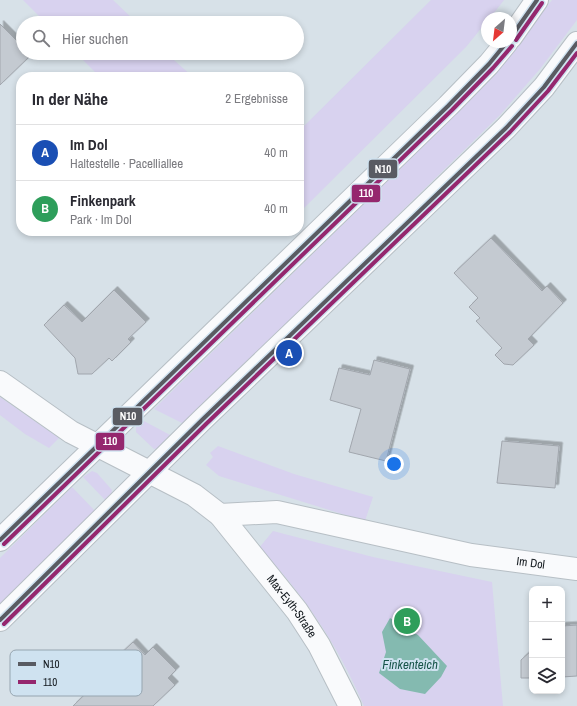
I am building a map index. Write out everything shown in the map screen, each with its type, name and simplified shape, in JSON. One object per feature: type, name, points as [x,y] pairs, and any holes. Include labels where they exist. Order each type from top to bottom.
[{"type":"street","points":[[517,28],[537,0]]},
{"type":"street","points":[[0,620],[149,472],[506,128],[544,87],[577,43]]},
{"type":"street","points":[[0,540],[448,106],[489,64],[502,48]]},
{"type":"street","points":[[0,382],[71,432],[194,495],[220,515]]},
{"type":"street","name":"Im Dol","points":[[220,515],[277,512],[471,554],[577,569]]},
{"type":"street","name":"Max-Eyth-Straße","points":[[220,515],[297,611],[319,645],[350,706]]},
{"type":"shaded area","points":[[23,0],[113,0],[130,16],[39,16]]},
{"type":"shaded area","points":[[431,0],[504,0],[495,12],[481,12],[481,28],[466,47],[304,208],[304,126]]},
{"type":"shaded area","points":[[552,0],[577,0],[577,20],[540,69],[500,115],[184,424],[154,409],[460,110],[502,65],[515,48],[517,48],[517,46]]},
{"type":"shaded area","points":[[83,60],[174,60],[187,72],[95,72]]},
{"type":"shaded area","points":[[0,397],[59,438],[49,448],[25,434],[0,415]]},
{"type":"shaded area","points":[[142,420],[172,436],[160,448],[154,449],[136,432],[136,426]]},
{"type":"shaded area","points":[[218,446],[294,474],[373,497],[365,521],[219,476],[206,465],[213,457],[210,453]]},
{"type":"shaded area","points":[[92,471],[97,473],[112,490],[111,495],[106,501],[83,477]]},
{"type":"shaded area","points":[[72,487],[95,511],[0,604],[0,558]]},
{"type":"shaded area","points":[[273,531],[373,557],[492,582],[503,706],[364,706],[332,642],[319,622],[291,584],[259,548]]},
{"type":"water","name":"Finkenteich","points":[[390,618],[418,635],[447,666],[441,677],[425,694],[400,689],[379,673],[386,652],[382,632]]},
{"type":"building","points":[[0,24],[16,40],[16,60],[26,60],[0,85]]},
{"type":"building","points":[[491,238],[542,291],[547,286],[563,303],[528,339],[534,345],[513,365],[504,364],[495,355],[502,348],[476,321],[480,318],[469,307],[478,298],[454,273]]},
{"type":"building","points":[[114,290],[146,322],[128,339],[131,342],[112,361],[109,358],[92,374],[78,374],[75,358],[44,325],[64,305],[82,322]]},
{"type":"building","points":[[374,360],[410,369],[386,461],[349,452],[361,409],[330,400],[339,368],[370,375]]},
{"type":"building","points":[[502,441],[559,446],[555,488],[497,483]]},
{"type":"building","points":[[577,625],[577,676],[565,677],[565,626]]},
{"type":"building","points":[[133,642],[140,650],[125,650]]},
{"type":"building","points":[[153,647],[176,670],[168,678],[175,685],[153,706],[73,706],[83,696],[142,696],[142,652],[145,655]]},
{"type":"building","points":[[529,653],[529,678],[521,678],[521,660]]},
{"type":"transit line","name":"N10","points":[[517,28],[537,0]]},
{"type":"transit line","name":"110","points":[[517,39],[542,3]]},
{"type":"transit line","name":"N10","points":[[0,620],[202,420],[506,128],[544,87],[577,43]]},
{"type":"transit line","name":"N10","points":[[0,540],[448,106],[489,64],[502,48]]},
{"type":"transit line","name":"110","points":[[4,544],[452,110],[510,48]]},
{"type":"transit line","name":"110","points":[[4,624],[206,424],[510,132],[548,91],[577,53]]},
{"type":"place","name":"Im Dol","points":[[289,353]]},
{"type":"place","name":"Finkenpark","points":[[407,621]]}]
